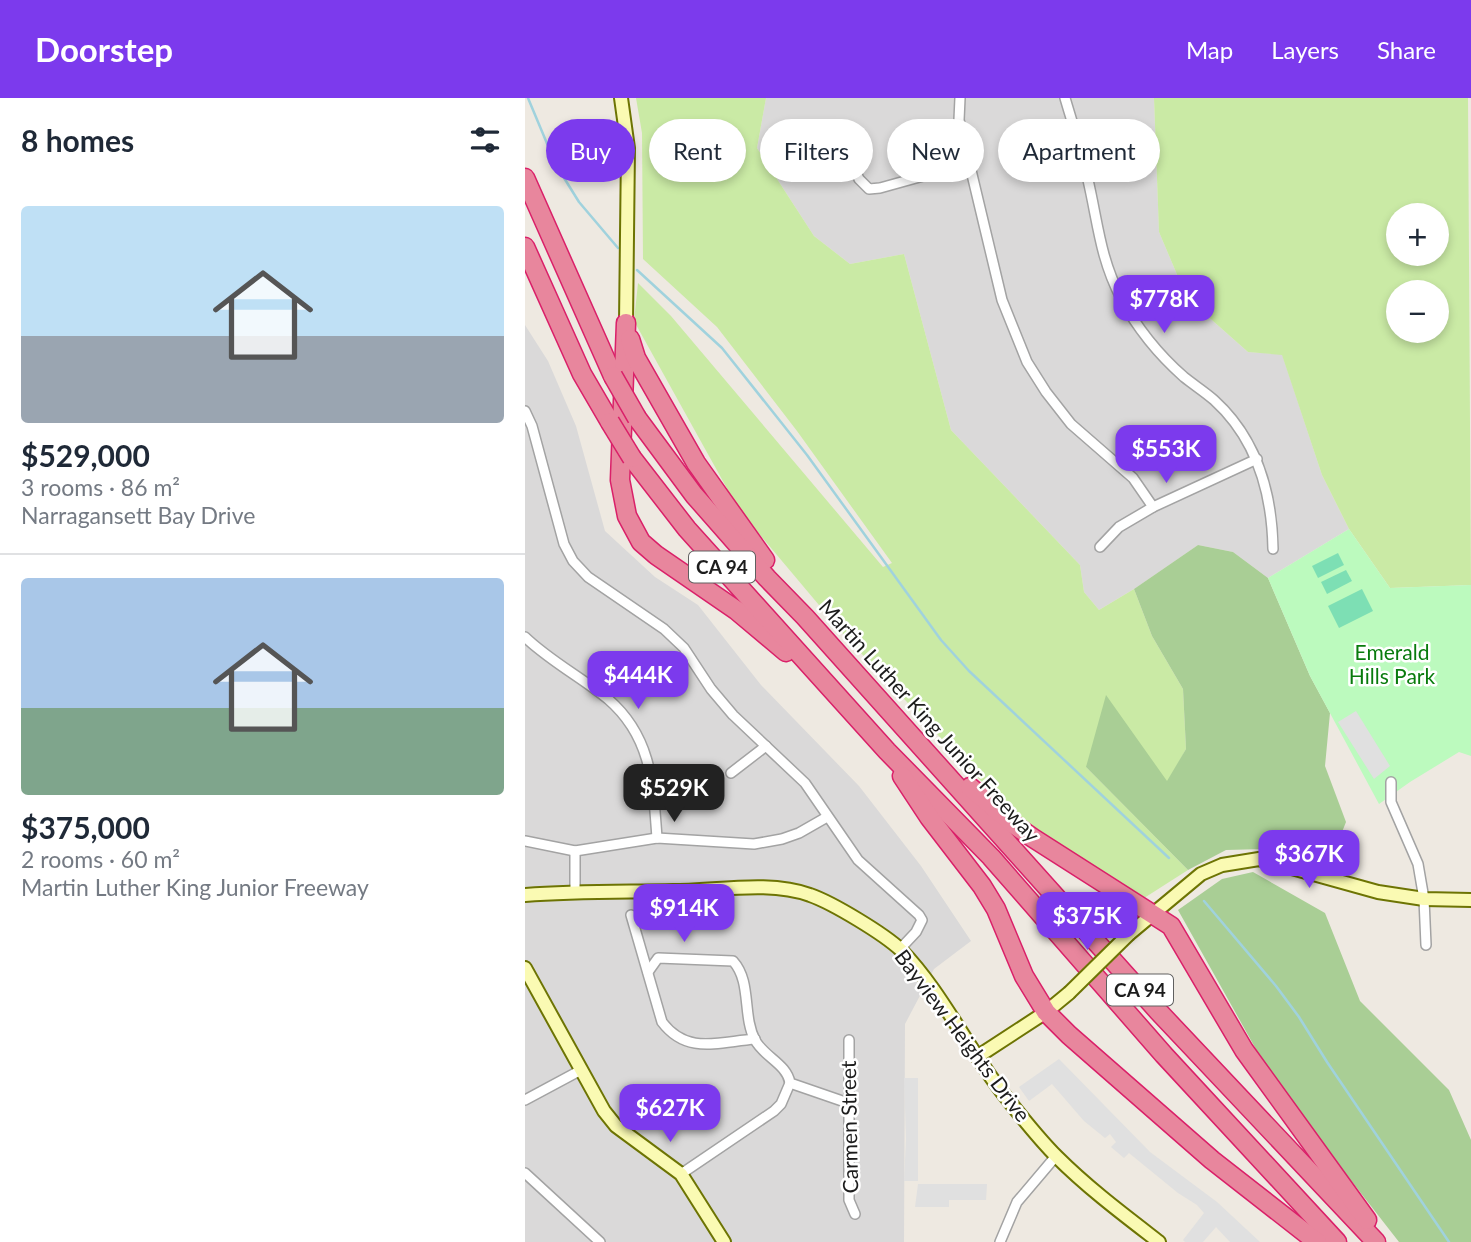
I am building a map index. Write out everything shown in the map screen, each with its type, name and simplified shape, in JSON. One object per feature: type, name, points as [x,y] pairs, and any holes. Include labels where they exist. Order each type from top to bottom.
[{"type":"highway","name":"Martin Luther King Junior Freeway","points":[[525,178],[613,376],[636,418],[694,495],[1158,1011],[1376,1242]]},
{"type":"highway","name":"CA 94","points":[[525,247],[582,373],[610,422],[632,458],[687,529],[887,751],[991,857],[1164,1055],[1337,1242]]},
{"type":"highway","points":[[626,323],[636,358],[696,463],[805,617]]},
{"type":"highway","points":[[626,323],[620,480],[627,516],[641,542],[736,610],[783,651],[817,673]]},
{"type":"highway","points":[[909,733],[1013,824],[1171,926],[1244,1050],[1365,1216],[1376,1242]]},
{"type":"highway","points":[[887,751],[922,806],[982,886],[996,909],[1024,976],[1046,1012],[1212,1160],[1317,1242]]},
{"type":"street","points":[[621,98],[628,148],[626,323]]},
{"type":"street","points":[[959,119],[960,98]]},
{"type":"street","points":[[1065,98],[1071,119]]},
{"type":"street","points":[[863,182],[869,189],[902,182]]},
{"type":"street","points":[[974,182],[1002,300],[1027,362],[1071,424],[1133,478],[1153,507]]},
{"type":"street","points":[[1088,182],[1102,255],[1122,300],[1161,355],[1186,379],[1214,400],[1236,425],[1257,459],[1272,515],[1273,549]]},
{"type":"street","points":[[525,411],[532,426],[564,544],[573,561],[588,576],[664,629],[684,648],[711,689],[733,715],[805,783],[870,873],[919,915],[921,926],[900,949]]},
{"type":"street","points":[[1100,547],[1119,527],[1153,507],[1257,459]]},
{"type":"street","points":[[525,638],[609,700],[633,727],[649,764],[653,782],[657,838]]},
{"type":"street","points":[[731,773],[766,746]]},
{"type":"street","points":[[1391,782],[1391,802],[1418,864],[1424,899],[1426,945]]},
{"type":"street","points":[[525,841],[575,851],[657,838],[754,844],[799,833],[827,817]]},
{"type":"street","points":[[575,851],[575,891]]},
{"type":"street","points":[[977,1057],[1046,1012],[1151,913],[1201,874],[1222,865],[1259,859],[1378,892],[1424,899],[1471,900]]},
{"type":"street","name":"Bayview Heights Drive","points":[[525,895],[575,891],[673,891],[751,887],[812,895],[846,912],[900,949],[931,988],[1007,1099],[1056,1156],[1118,1211],[1159,1242]]},
{"type":"street","points":[[631,915],[662,1022],[670,1033],[694,1044],[755,1039]]},
{"type":"street","points":[[648,972],[658,958],[733,961],[742,971],[749,1024],[755,1039],[789,1074],[790,1083],[781,1104],[774,1111],[681,1174]]},
{"type":"street","points":[[525,968],[604,1111],[616,1126],[681,1174],[724,1242]]},
{"type":"street","name":"Carmen Street","points":[[849,1040],[849,1200],[855,1214]]},
{"type":"street","points":[[525,1100],[581,1070]]},
{"type":"street","points":[[790,1083],[848,1103]]},
{"type":"street","points":[[1000,1242],[1017,1202],[1056,1156]]},
{"type":"street","points":[[525,1173],[600,1242]]},
{"type":"shaded area","points":[[766,98],[1154,98],[1155,119],[998,119],[998,182],[1157,182],[1159,232],[1187,298],[1248,352],[1282,354],[1322,475],[1349,529],[1268,578],[1233,552],[1198,545],[1099,610],[1084,592],[1080,565],[951,430],[904,254],[850,264],[814,236],[779,182],[873,182],[873,119],[762,119]]},
{"type":"shaded area","points":[[760,131],[760,153],[757,148]]},
{"type":"shaded area","points":[[525,325],[548,361],[576,426],[605,531],[655,577],[698,605],[761,685],[859,786],[921,866],[971,941],[934,969],[905,1024],[904,1242],[525,1242]]},
{"type":"shaded area","points":[[1356,711],[1390,766],[1374,779],[1338,722]]},
{"type":"shaded area","points":[[1059,1059],[1150,1152],[1217,1202],[1260,1242],[1230,1242],[1216,1227],[1203,1242],[1185,1242],[1183,1240],[1204,1213],[1197,1205],[1129,1153],[1124,1158],[1111,1147],[1116,1142],[1110,1134],[1105,1138],[1084,1121],[1052,1084],[1029,1101],[1019,1087]]},
{"type":"shaded area","points":[[904,1078],[918,1078],[918,1181],[904,1181]]},
{"type":"shaded area","points":[[918,1184],[987,1184],[986,1200],[949,1200],[949,1207],[915,1207]]},
{"type":"green space","points":[[636,98],[766,98],[762,119],[760,119],[757,148],[760,153],[760,182],[779,182],[814,236],[850,264],[904,254],[951,430],[1080,565],[1084,592],[1099,610],[1134,589],[1152,636],[1183,689],[1186,749],[1168,782],[1086,767],[1188,870],[1141,900],[1013,815],[845,636],[739,510],[634,321],[638,283],[671,316],[883,567],[892,563],[797,431],[717,327],[643,259],[642,133]]},
{"type":"green space","points":[[1154,98],[1468,98],[1471,585],[1390,588],[1349,529],[1322,475],[1282,355],[1248,352],[1187,298],[1159,232],[1157,182],[1160,182],[1160,119],[1155,119]]},
{"type":"green space","name":"Emerald Hills Park","points":[[1349,529],[1390,588],[1471,585],[1471,756],[1459,752],[1379,804],[1310,676],[1268,578]]},
{"type":"green space","points":[[1198,545],[1233,552],[1268,578],[1310,676],[1330,713],[1325,766],[1346,822],[1330,862],[1265,849],[1226,850],[1188,870],[1086,767],[1106,695],[1167,781],[1186,749],[1183,689],[1152,636],[1134,589]]},
{"type":"green space","points":[[1338,553],[1344,565],[1318,578],[1312,566]]},
{"type":"green space","points":[[1346,570],[1352,581],[1327,594],[1321,582]]},
{"type":"green space","points":[[1362,589],[1373,611],[1339,628],[1328,606]]},
{"type":"green space","points":[[1253,872],[1325,913],[1360,1001],[1449,1090],[1471,1140],[1471,1242],[1399,1242],[1275,1083],[1178,910],[1222,879]]},
{"type":"waterway","points":[[528,98],[556,165],[579,202],[618,248]]},
{"type":"waterway","points":[[637,270],[722,348],[807,455],[941,640],[969,671],[1169,858]]},
{"type":"waterway","points":[[1204,901],[1299,1017],[1449,1242]]}]
